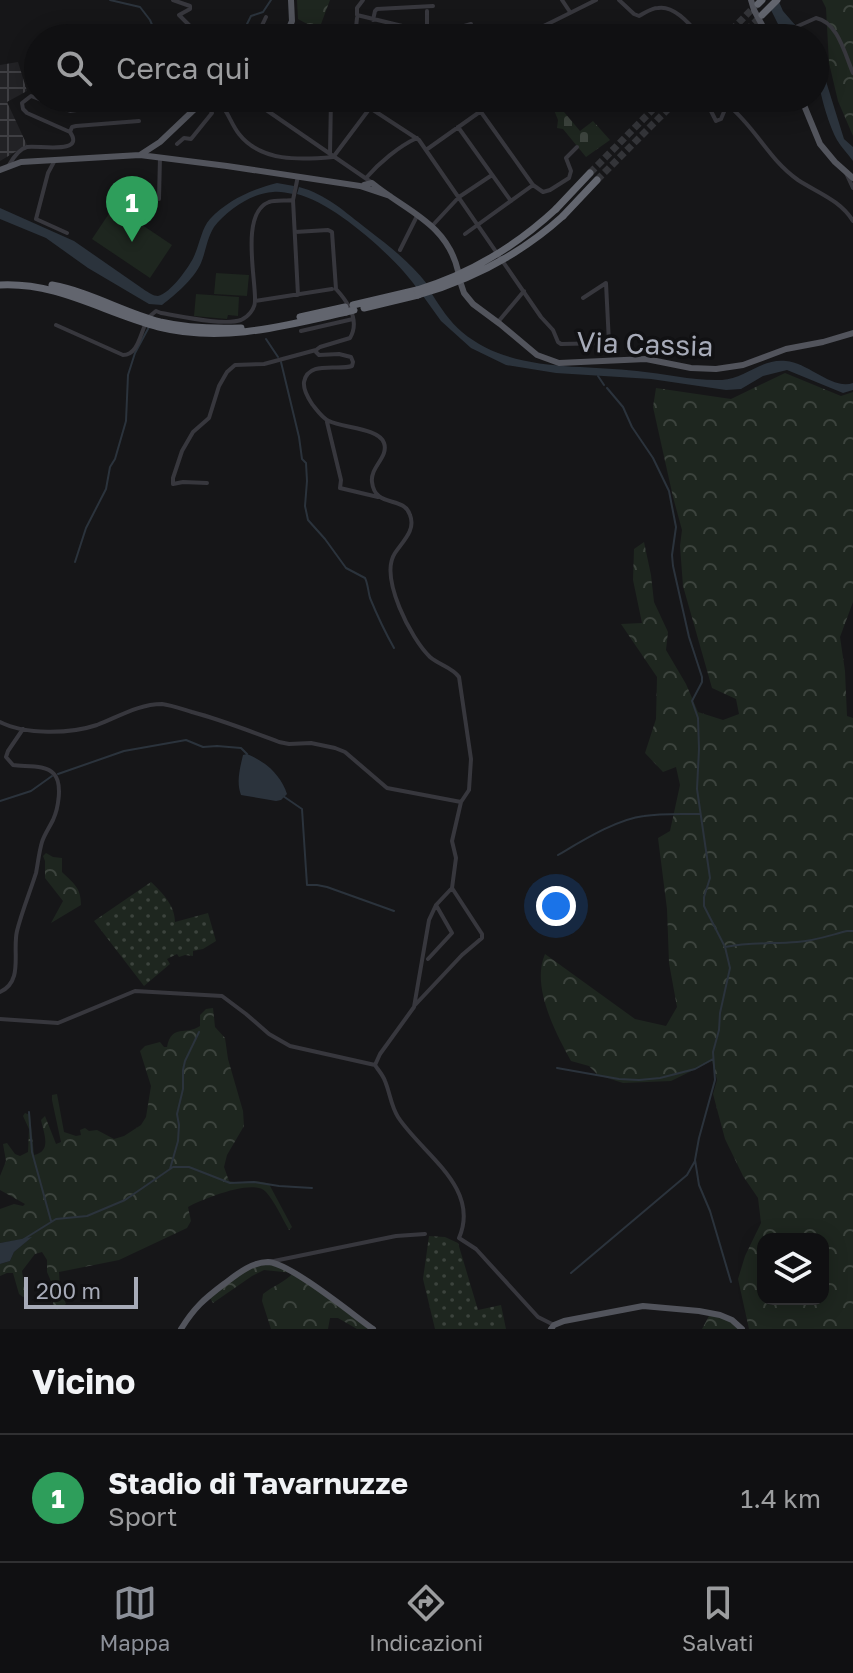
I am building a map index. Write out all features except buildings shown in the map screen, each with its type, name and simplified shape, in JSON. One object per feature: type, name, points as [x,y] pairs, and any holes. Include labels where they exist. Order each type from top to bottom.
[{"type":"highway","points":[[762,15],[777,0]]},
{"type":"highway","points":[[418,293],[494,257],[527,234],[590,173]]},
{"type":"highway","points":[[0,282],[52,290],[160,327],[203,334],[246,332],[350,311],[456,284],[523,248],[563,216],[597,180]]},
{"type":"main road","points":[[291,0],[291,24]]},
{"type":"main road","points":[[757,1],[764,24]]},
{"type":"main road","points":[[155,156],[150,151],[191,112]]},
{"type":"main road","points":[[807,112],[820,144],[853,178]]},
{"type":"main road","points":[[140,155],[157,144]]},
{"type":"main road","points":[[0,170],[21,162],[140,155],[297,180],[368,183],[432,226],[449,245],[458,271]]},
{"type":"main road","name":"Via Cassia","points":[[461,284],[473,304],[528,348],[553,362],[646,359],[705,369],[731,368],[786,349],[853,333]]},
{"type":"main road","points":[[181,1329],[191,1312],[205,1298],[248,1267],[266,1262],[294,1273],[373,1329]]},
{"type":"main road","points":[[552,1327],[643,1306],[720,1315],[742,1329]]},
{"type":"street","points":[[173,0],[190,6],[179,15],[188,24]]},
{"type":"street","points":[[363,0],[357,8],[357,15],[386,24]]},
{"type":"street","points":[[562,0],[570,12]]},
{"type":"street","points":[[550,24],[596,0]]},
{"type":"street","points":[[619,0],[639,16],[658,7],[668,9],[688,24]]},
{"type":"street","points":[[373,20],[377,9],[433,6]]},
{"type":"street","points":[[427,11],[427,24]]},
{"type":"street","points":[[263,24],[266,17]]},
{"type":"street","points":[[356,24],[357,18]]},
{"type":"street","points":[[805,24],[816,18],[829,24]]},
{"type":"street","points":[[829,24],[853,73]]},
{"type":"street","points":[[9,165],[26,147],[64,147],[74,142],[70,132],[26,112]]},
{"type":"street","points":[[177,144],[184,138],[191,139],[212,112]]},
{"type":"street","points":[[226,112],[240,136],[250,145],[279,158],[332,154],[367,112]]},
{"type":"street","points":[[269,112],[332,154],[368,183],[379,164],[417,138]]},
{"type":"street","points":[[331,112],[332,154]]},
{"type":"street","points":[[376,112],[417,138],[553,330],[558,342],[609,343],[606,283],[583,298]]},
{"type":"street","points":[[426,150],[480,112]]},
{"type":"street","points":[[482,112],[540,191],[546,192],[569,178],[571,171],[566,158],[577,147]]},
{"type":"street","points":[[712,112],[716,121],[721,119],[723,112]]},
{"type":"street","points":[[736,112],[785,170],[833,200],[847,211],[853,221]]},
{"type":"street","points":[[70,132],[76,126],[139,121]]},
{"type":"street","points":[[458,127],[511,201]]},
{"type":"street","points":[[155,156],[159,199]]},
{"type":"street","points":[[55,160],[48,173],[36,219],[67,233]]},
{"type":"street","points":[[846,171],[853,188]]},
{"type":"street","points":[[432,226],[459,197],[492,175]]},
{"type":"street","points":[[297,180],[294,198],[298,295]]},
{"type":"street","points":[[465,234],[533,185]]},
{"type":"street","points":[[150,316],[156,311],[226,322],[242,320],[252,312],[255,301],[251,237],[259,209],[269,202],[294,198]]},
{"type":"street","points":[[400,250],[418,214]]},
{"type":"street","points":[[207,483],[173,484],[173,478],[182,451],[193,432],[209,418],[227,372],[235,365],[264,364],[316,350],[350,338],[353,334],[348,302],[334,287],[332,232],[295,232]]},
{"type":"street","points":[[255,301],[334,287]]},
{"type":"street","points":[[498,322],[524,291]]},
{"type":"street","points":[[301,331],[350,311]]},
{"type":"street","points":[[56,325],[129,355],[145,325]]},
{"type":"street","points":[[316,350],[319,355],[345,355],[351,357],[353,362],[348,368],[317,369],[306,377],[308,397],[327,420],[341,480],[340,488],[403,506],[410,514],[409,533],[392,557],[390,577],[393,592],[421,647],[459,677],[471,759],[469,790],[461,802],[452,841],[456,858],[452,888],[436,905],[429,920],[414,1007]]},
{"type":"street","points":[[327,420],[374,434],[383,441],[385,451],[372,480],[380,498]]},
{"type":"street","points":[[0,722],[50,732],[79,729],[140,708],[164,704],[279,742],[311,743],[335,748],[345,752],[387,788],[461,802]]},
{"type":"street","points":[[0,992],[8,988],[14,974],[17,932],[37,869],[42,840],[55,817],[60,790],[52,771],[9,762],[6,757],[8,751],[23,729]]},
{"type":"street","points":[[375,1065],[414,1007],[482,938],[452,888]]},
{"type":"street","points":[[428,959],[452,933],[436,905]]},
{"type":"street","points":[[0,1019],[58,1023],[135,991],[222,996],[269,1034],[290,1046],[375,1065],[385,1081],[398,1117],[449,1175],[464,1203],[459,1238],[476,1249],[538,1317],[552,1327]]},
{"type":"street","points":[[266,1262],[396,1236],[425,1234]]},
{"type":"shaded area","points":[[779,2],[794,24],[778,24],[771,10]]},
{"type":"shaded area","points":[[18,62],[24,93],[7,102],[27,145],[0,161],[0,65]]},
{"type":"shaded area","points":[[829,91],[844,139],[853,147],[853,161],[837,140],[826,112],[829,112]]},
{"type":"shaded area","points":[[277,183],[294,186],[293,194],[265,193],[226,214],[214,227],[194,275],[162,305],[149,304],[88,268],[46,238],[0,219],[0,208],[74,241],[158,296],[174,285],[185,272],[205,227],[217,212],[241,196]]},
{"type":"shaded area","points":[[299,187],[318,194],[343,210],[399,255],[427,284],[416,287],[362,232],[328,208],[297,194]]},
{"type":"shaded area","points":[[432,294],[462,332],[481,345],[523,361],[722,380],[769,363],[786,361],[837,383],[853,383],[853,390],[843,393],[787,370],[763,376],[741,389],[726,390],[651,379],[556,373],[506,365],[471,348],[441,321],[423,296]]},
{"type":"shaded area","points":[[247,754],[276,775],[287,794],[281,800],[241,795],[240,770],[243,755]]},
{"type":"shaded area","points":[[32,1237],[14,1252],[10,1261],[0,1264],[0,1243]]},
{"type":"green space","points":[[297,0],[330,0],[321,24],[307,24],[298,19]]},
{"type":"green space","points":[[822,0],[853,0],[853,136],[838,101],[829,63],[826,8]]},
{"type":"green space","points":[[555,112],[564,112],[580,131],[593,121],[610,140],[586,157],[563,129],[557,128]]},
{"type":"green space","points":[[114,206],[172,245],[150,278],[92,239]]},
{"type":"green space","points":[[216,273],[249,275],[247,296],[214,294]]},
{"type":"green space","points":[[196,294],[239,297],[238,316],[228,315],[227,319],[194,316]]},
{"type":"green space","points":[[785,373],[841,396],[853,392],[853,602],[840,637],[847,716],[853,718],[853,1329],[749,1329],[738,1279],[761,1223],[758,1198],[725,1139],[713,1094],[717,1080],[712,1061],[671,1081],[623,1083],[598,1075],[589,1066],[571,1061],[558,1037],[543,994],[541,967],[545,954],[635,1019],[666,1026],[677,1007],[669,963],[667,909],[658,838],[670,831],[680,785],[676,767],[663,772],[645,753],[656,719],[657,677],[621,624],[642,623],[633,580],[634,549],[644,542],[654,602],[668,632],[666,650],[698,712],[723,720],[739,714],[736,699],[712,688],[683,586],[682,530],[653,407],[656,388],[731,399]]},
{"type":"green space","points":[[46,853],[62,858],[62,872],[76,886],[81,899],[81,905],[51,923],[63,901],[45,878],[43,856]]},
{"type":"green space","points":[[151,882],[171,905],[175,922],[208,913],[216,941],[193,951],[193,956],[179,957],[177,954],[167,959],[170,964],[144,986],[94,921]]},
{"type":"green space","points":[[213,1008],[215,1027],[225,1038],[243,1111],[244,1126],[227,1155],[224,1167],[229,1181],[269,1184],[292,1227],[289,1230],[272,1200],[260,1188],[228,1191],[188,1207],[191,1221],[187,1228],[119,1260],[59,1272],[60,1288],[66,1304],[57,1310],[53,1304],[55,1291],[47,1272],[47,1260],[42,1252],[35,1254],[22,1271],[26,1296],[23,1297],[19,1294],[13,1273],[0,1276],[0,1264],[10,1261],[14,1252],[30,1238],[0,1243],[0,1209],[25,1204],[0,1190],[0,1176],[6,1161],[3,1144],[7,1143],[20,1156],[28,1152],[29,1129],[23,1116],[25,1113],[30,1115],[34,1155],[45,1146],[41,1120],[45,1116],[56,1144],[61,1142],[52,1100],[52,1095],[57,1094],[64,1132],[76,1136],[81,1135],[80,1130],[85,1128],[114,1139],[141,1125],[146,1117],[151,1086],[140,1051],[145,1046],[160,1042],[167,1047],[172,1035],[200,1026],[200,1015],[206,1009]]},
{"type":"green space","points":[[429,1236],[445,1237],[458,1243],[478,1310],[501,1305],[506,1329],[435,1329],[423,1279]]},
{"type":"green space","points":[[266,1262],[292,1272],[373,1329],[357,1329],[338,1318],[330,1318],[328,1329],[271,1329],[262,1301],[263,1294],[293,1273],[264,1270],[213,1303],[208,1295],[243,1271]]},
{"type":"green space","points":[[710,1314],[720,1315],[742,1329],[702,1329]]},
{"type":"waterway","points":[[110,0],[140,7],[152,24]]},
{"type":"waterway","points":[[247,24],[251,16],[263,12],[271,0]]},
{"type":"waterway","points":[[75,562],[86,528],[106,489],[126,421],[128,375],[135,353],[149,327]]},
{"type":"waterway","points":[[266,339],[278,357]]},
{"type":"waterway","points":[[281,362],[302,459],[306,463],[305,506],[308,520],[346,568],[365,578],[370,598],[394,648]]},
{"type":"waterway","points":[[598,376],[604,385]]},
{"type":"waterway","points":[[607,388],[623,407],[669,491],[676,527],[673,566],[689,637],[702,677],[692,701],[698,718],[697,789],[710,878],[704,906],[725,947],[730,968],[713,1052],[715,1080],[695,1160],[699,1185],[731,1282]]},
{"type":"waterway","points":[[58,774],[124,751],[186,740],[203,747],[241,748],[247,754]]},
{"type":"waterway","points":[[0,801],[31,791],[52,776]]},
{"type":"waterway","points":[[283,796],[302,809],[307,885],[327,887],[394,911]]},
{"type":"waterway","points":[[558,855],[623,821],[658,814],[700,814]]},
{"type":"waterway","points":[[725,947],[803,941],[853,931]]},
{"type":"waterway","points":[[170,1169],[178,1141],[177,1114],[183,1089],[183,1070],[199,1032]]},
{"type":"waterway","points":[[557,1068],[639,1080],[695,1069],[713,1059]]},
{"type":"waterway","points":[[29,1112],[32,1152],[51,1221]]},
{"type":"waterway","points":[[571,1273],[687,1175],[695,1161]]},
{"type":"waterway","points":[[24,1239],[56,1219],[87,1216],[125,1200],[173,1167],[189,1167],[230,1183],[254,1182],[312,1188]]},
{"type":"tunnel","points":[[738,24],[756,5]]},
{"type":"tunnel","points":[[753,24],[762,15]]},
{"type":"tunnel","points":[[590,173],[650,112]]},
{"type":"tunnel","points":[[597,180],[665,112]]},
{"type":"place","name":"Stadio di Tavarnuzze","points":[[132,242]]}]
